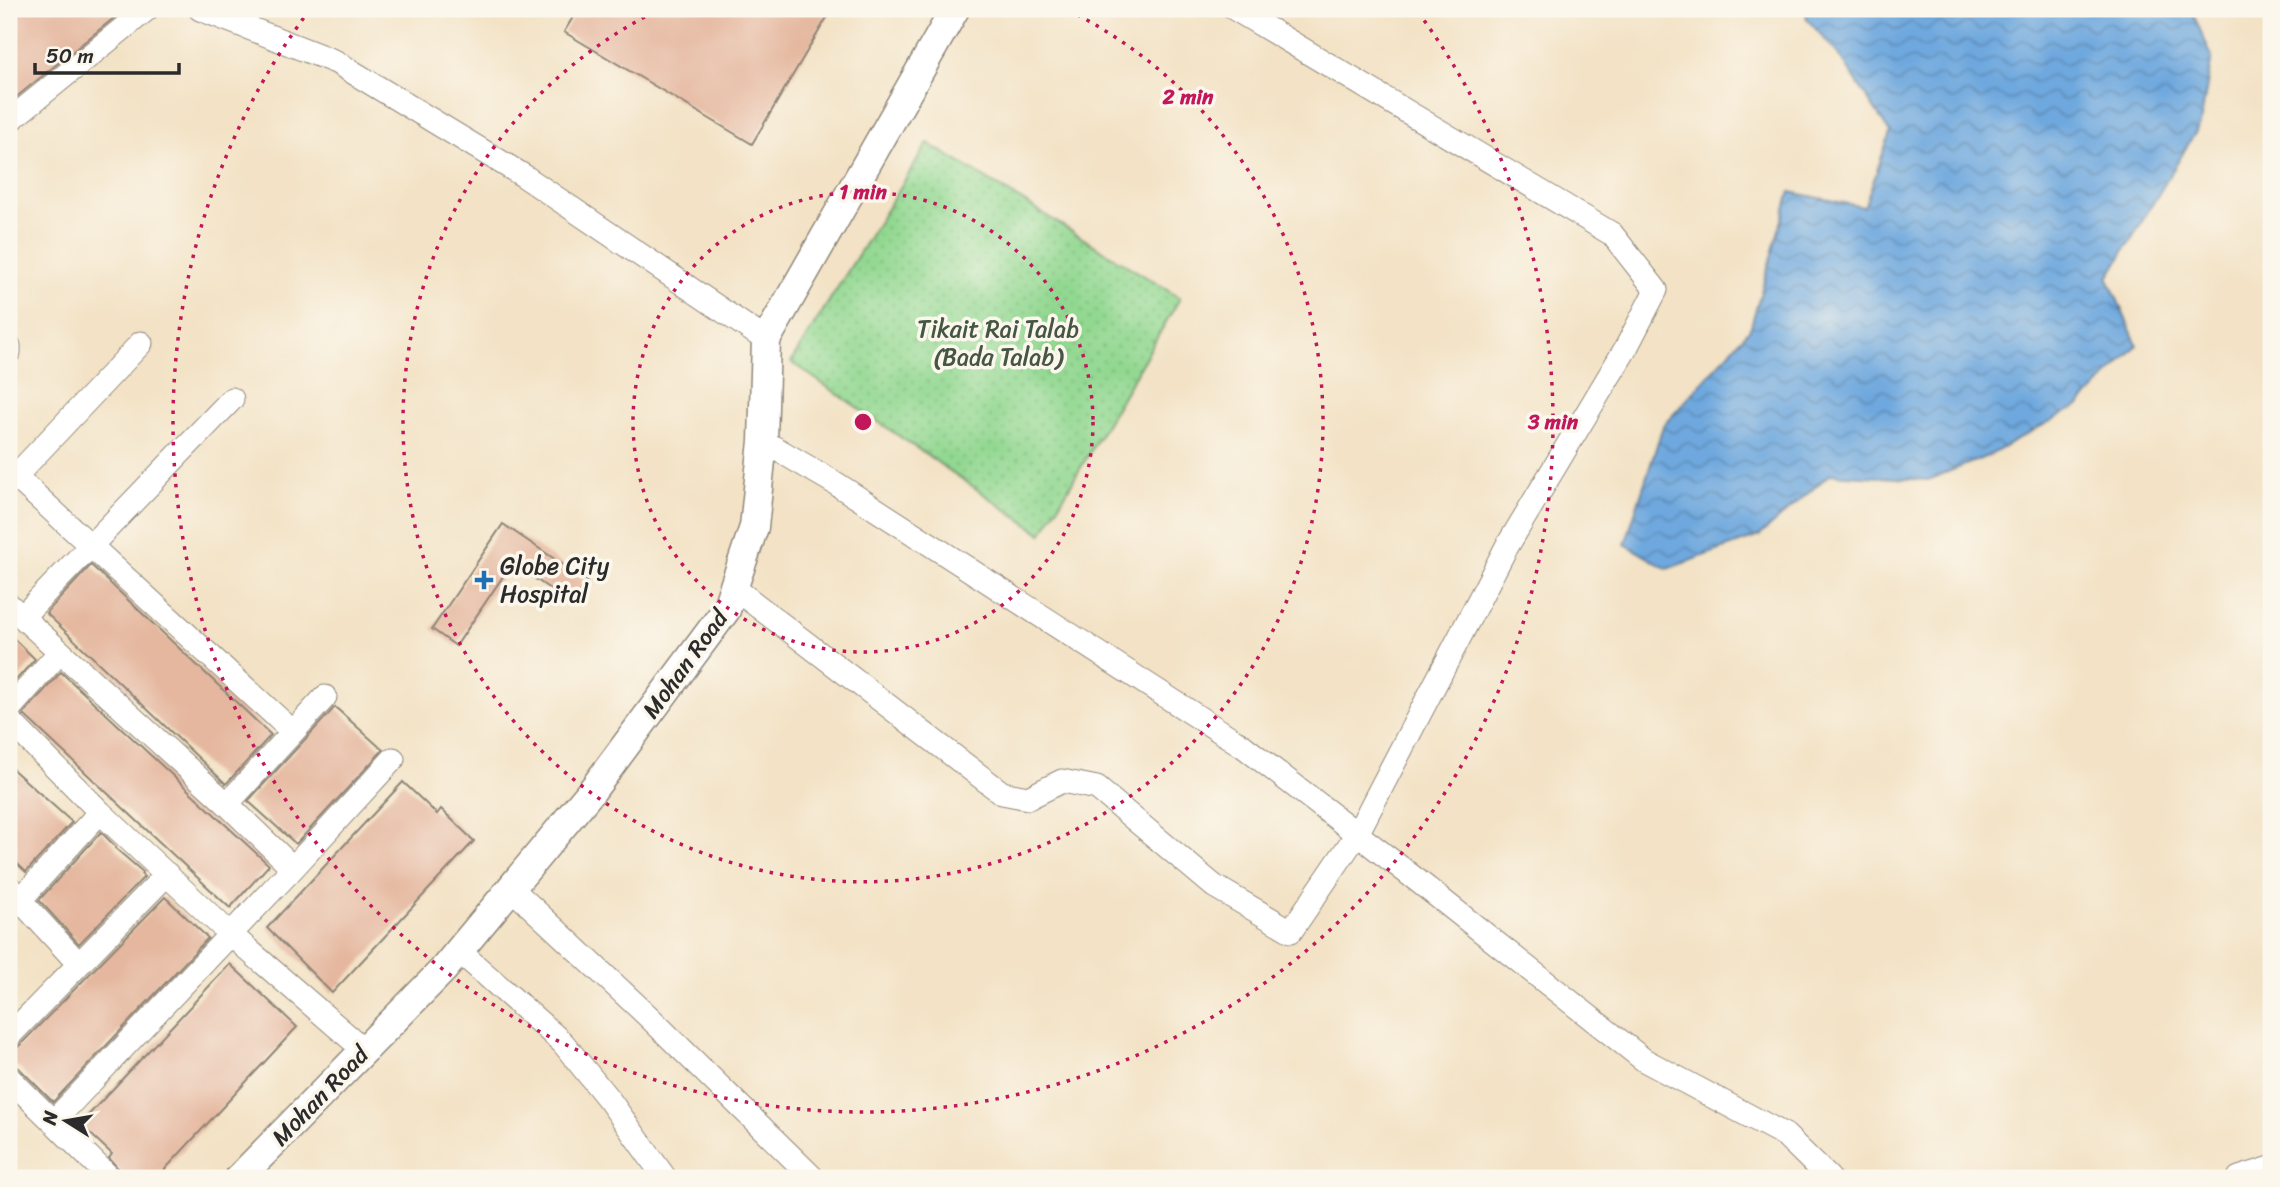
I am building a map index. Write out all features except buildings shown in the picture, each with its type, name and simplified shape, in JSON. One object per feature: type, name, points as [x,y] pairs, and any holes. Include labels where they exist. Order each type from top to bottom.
[{"type":"main road","name":"Mohan Road","points":[[239,1178],[459,951],[594,788],[726,610],[754,527],[762,441],[766,340],[955,9]]},
{"type":"street","points":[[9,121],[147,9]]},
{"type":"street","points":[[200,9],[249,17],[348,69],[524,176],[766,340]]},
{"type":"street","points":[[734,588],[1003,793],[1028,798],[1062,781],[1097,788],[1214,886],[1291,930],[1357,834],[1506,548],[1626,348],[1656,290],[1612,234],[1235,9]]},
{"type":"street","points":[[141,343],[12,480],[92,545],[293,732]]},
{"type":"street","points":[[9,346],[9,352]]},
{"type":"street","points":[[232,399],[92,545],[15,611],[227,804],[293,868]]},
{"type":"street","points":[[762,441],[835,484],[1243,746],[1644,1060],[1785,1135],[1829,1178]]},
{"type":"street","points":[[9,709],[59,653]]},
{"type":"street","points":[[227,804],[325,697]]},
{"type":"street","points":[[9,720],[100,812],[230,934],[365,1050]]},
{"type":"street","points":[[53,1122],[393,759]]},
{"type":"street","points":[[78,963],[14,893],[100,812]]},
{"type":"street","points":[[9,1036],[167,874]]},
{"type":"street","points":[[511,888],[650,1018],[813,1178]]},
{"type":"street","points":[[459,951],[563,1043],[610,1101],[665,1178]]},
{"type":"street","points":[[9,1078],[110,1178]]},
{"type":"street","points":[[2239,1178],[2271,1168]]},
{"type":"green space","name":"Tikait Rai Talab (Bada Talab)","points":[[928,143],[1180,298],[1042,534],[791,362]]},
{"type":"water","points":[[1805,9],[2191,9],[2212,57],[2200,125],[2108,278],[2137,345],[2081,404],[1990,455],[1928,480],[1830,474],[1759,536],[1667,569],[1625,544],[1663,426],[1750,329],[1790,192],[1864,207],[1890,133],[1840,56],[1807,19]]},
{"type":"place","name":"Globe City Hospital","points":[[484,580]]}]
